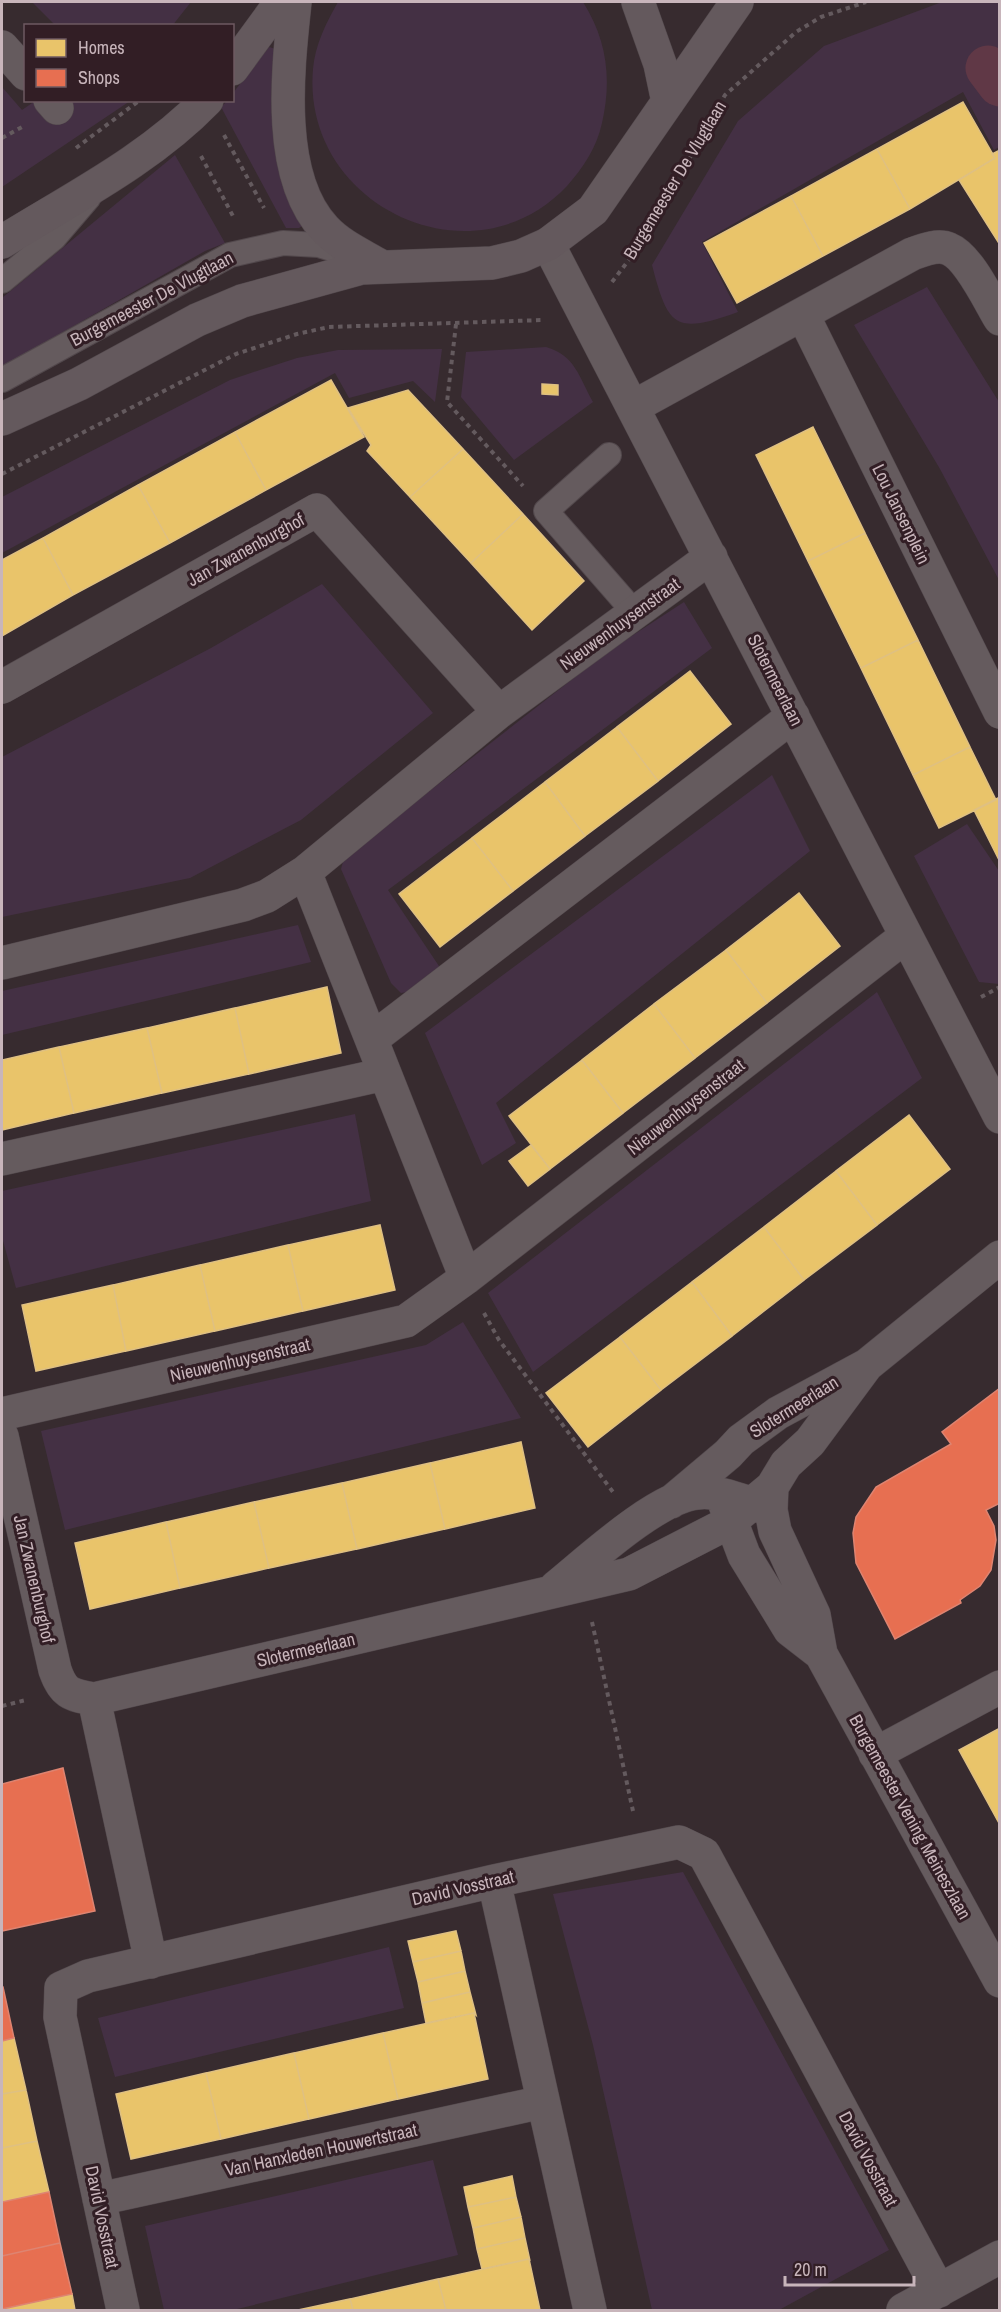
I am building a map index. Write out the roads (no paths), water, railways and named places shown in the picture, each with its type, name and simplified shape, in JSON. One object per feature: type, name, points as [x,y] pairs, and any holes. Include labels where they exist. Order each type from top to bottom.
[{"type":"main road","points":[[234,66],[281,2]]},
{"type":"main road","name":"Burgemeester De Vlugtlaan","points":[[295,2],[290,117],[297,177],[305,199],[324,228],[341,243],[379,265]]},
{"type":"main road","points":[[638,2],[658,56],[668,102]]},
{"type":"main road","name":"Burgemeester De Vlugtlaan","points":[[2,419],[79,384],[219,310],[305,282],[379,265],[454,266],[492,263],[521,256],[548,244],[593,210],[737,2]]},
{"type":"main road","points":[[2,242],[143,155],[183,124],[205,102]]},
{"type":"street","points":[[2,47],[24,72]]},
{"type":"street","name":"Slotermeerlaan","points":[[548,244],[999,1117]]},
{"type":"street","points":[[633,406],[912,254],[929,248],[950,249],[965,262],[999,319]]},
{"type":"street","name":"Lou Jansenplein","points":[[803,315],[999,712]]},
{"type":"street","name":"Jan Zwanenburghof","points":[[2,687],[317,510],[499,712]]},
{"type":"street","name":"Nieuwenhuysenstraat","points":[[2,963],[243,905],[267,896],[305,872],[499,712],[711,557]]},
{"type":"street","points":[[372,1039],[793,716]]},
{"type":"street","points":[[305,872],[466,1278]]},
{"type":"street","name":"Nieuwenhuysenstraat","points":[[2,1414],[406,1321],[466,1278],[906,936]]},
{"type":"street","points":[[2,1159],[385,1074]]},
{"type":"street","name":"Slotermeerlaan","points":[[568,1587],[637,1523],[671,1502],[728,1454],[741,1440],[778,1413],[867,1365],[999,1257]]},
{"type":"street","name":"Slotermeerlaan","points":[[93,1699],[629,1574],[749,1503],[810,1442],[867,1365]]},
{"type":"street","name":"Jan Zwanenburghof","points":[[2,1436],[55,1670],[61,1687],[75,1696],[93,1699]]},
{"type":"street","name":"Burgemeester Vening Meineszlaan","points":[[728,1454],[720,1480],[749,1503],[783,1551],[814,1615],[821,1654],[999,1981]]},
{"type":"street","name":"Slotermeerlaan","points":[[671,1502],[697,1492],[749,1503]]},
{"type":"street","points":[[875,1755],[999,1687]]},
{"type":"street","points":[[93,1699],[151,1962]]},
{"type":"street","name":"David Vosstraat","points":[[123,2310],[60,2017],[61,1988],[88,1976],[494,1881],[679,1842],[704,1854],[939,2291]]},
{"type":"street","points":[[494,1881],[590,2310]]},
{"type":"street","name":"Van Hanxleden Houwertstraat","points":[[99,2199],[543,2102]]},
{"type":"street","points":[[903,2310],[999,2258]]},
{"type":"lane","points":[[2,280],[54,237],[104,179]]},
{"type":"lane","name":"Burgemeester De Vlugtlaan","points":[[2,380],[209,265],[251,249],[283,243],[304,243],[335,250],[379,265]]},
{"type":"lane","points":[[609,455],[546,511],[635,613]]},
{"type":"waterway","points":[[988,68],[1000,84]]}]
